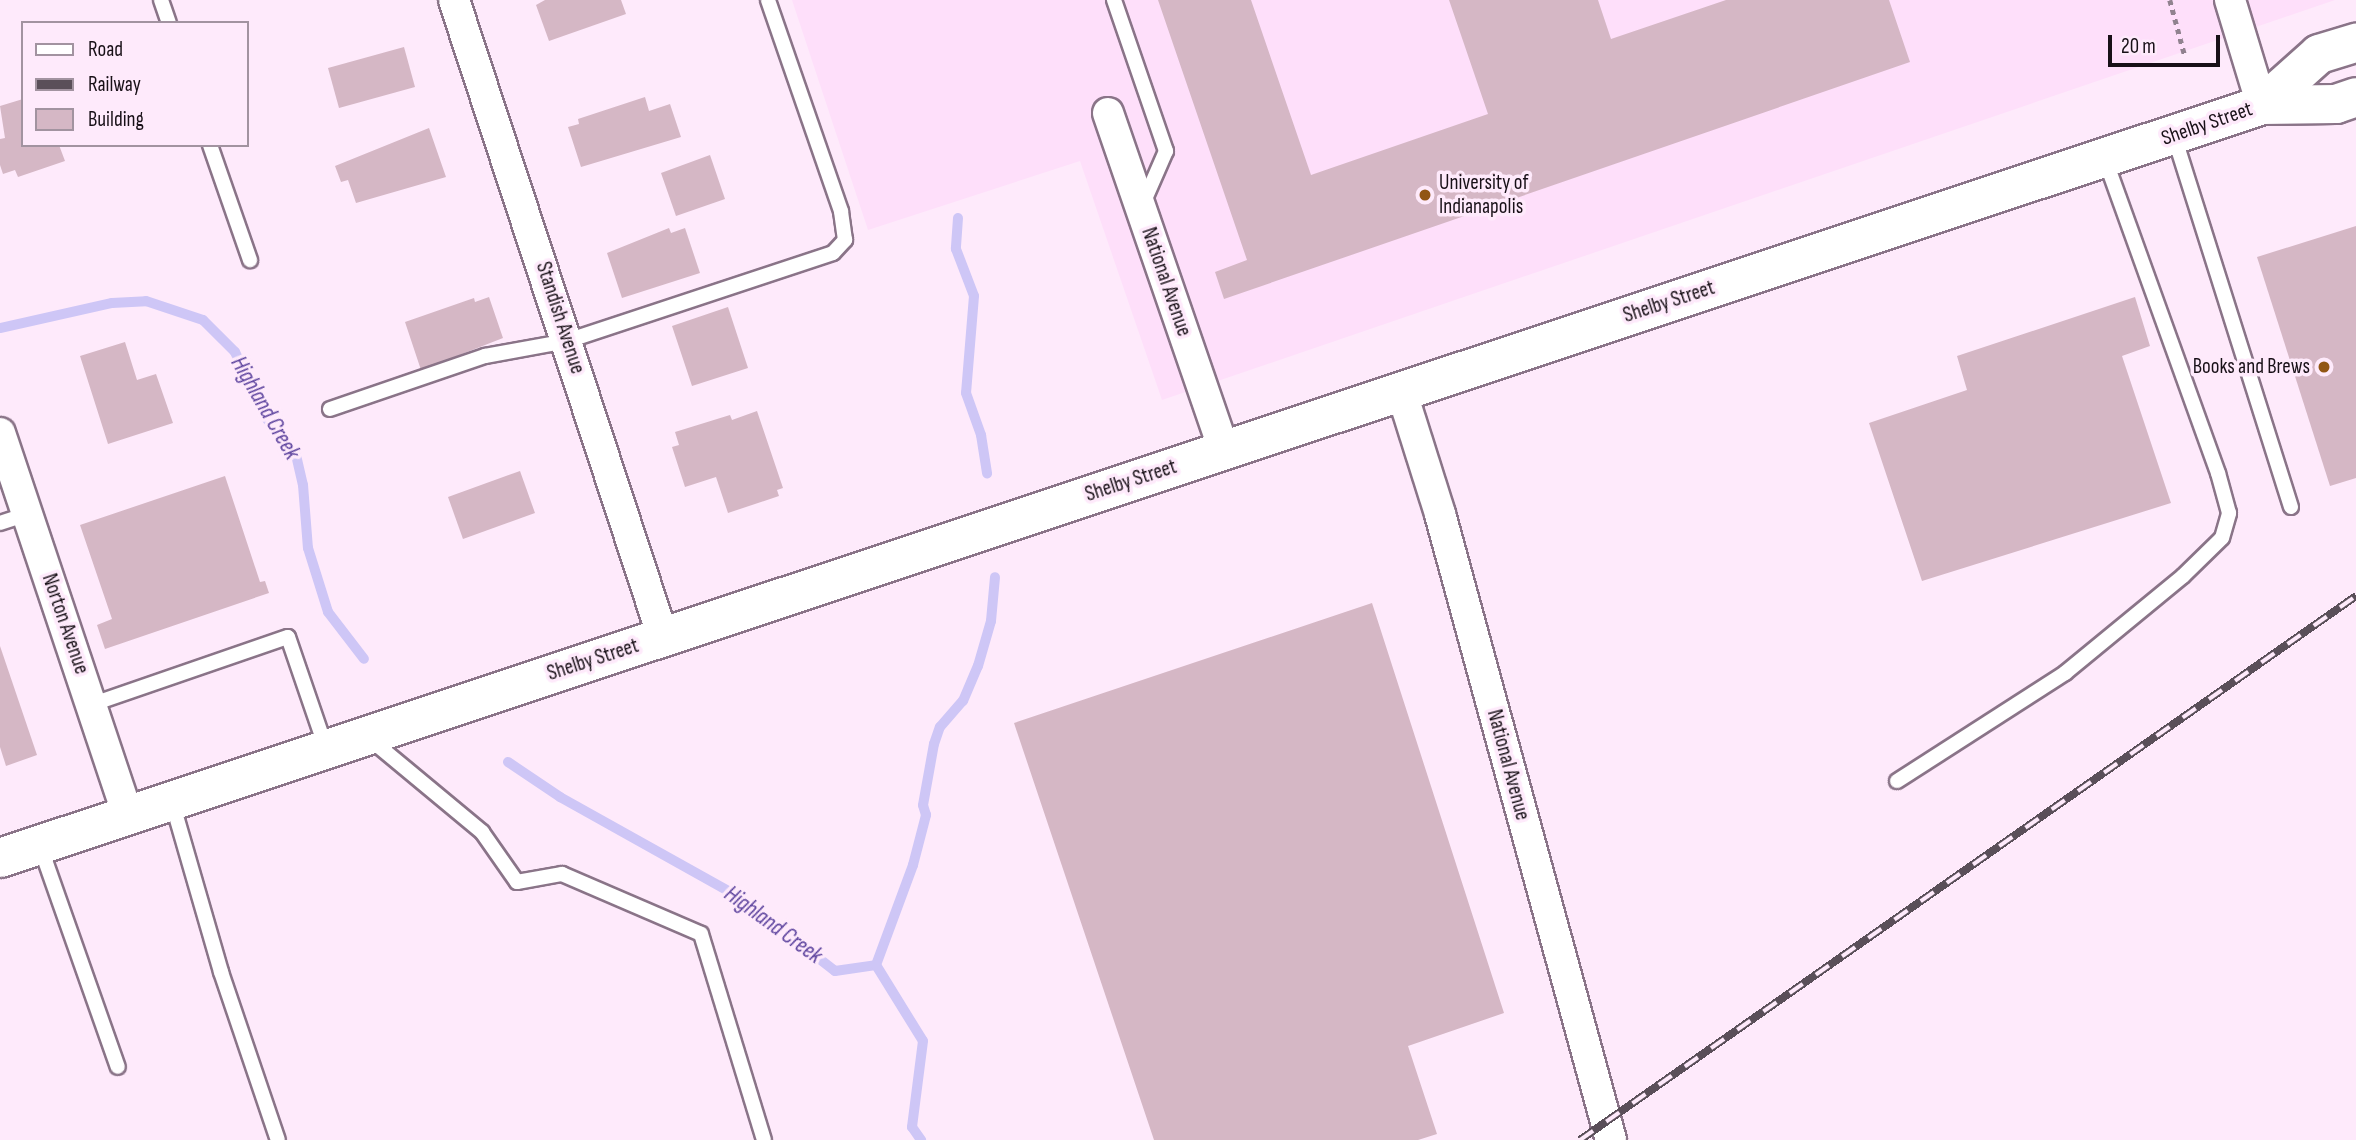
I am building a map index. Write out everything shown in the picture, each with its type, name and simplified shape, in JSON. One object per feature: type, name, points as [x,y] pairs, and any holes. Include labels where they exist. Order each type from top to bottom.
[{"type":"main road","name":"Shelby Street","points":[[2262,105],[2319,54],[2356,43]]},
{"type":"main road","name":"Shelby Street","points":[[0,858],[2262,105],[2336,104],[2356,97]]},
{"type":"street","name":"Standish Avenue","points":[[454,0],[663,637]]},
{"type":"street","points":[[2230,0],[2262,105]]},
{"type":"street","name":"National Avenue","points":[[1108,113],[1224,450]]},
{"type":"street","name":"National Avenue","points":[[1401,390],[1440,514],[1611,1140]]},
{"type":"street","name":"Norton Avenue","points":[[0,433],[14,519],[93,704],[128,815]]},
{"type":"lane","points":[[161,0],[168,21]]},
{"type":"lane","points":[[330,409],[485,356],[567,341],[834,253],[845,240],[841,211],[768,0]]},
{"type":"lane","points":[[1114,0],[1166,150],[1141,208]]},
{"type":"lane","points":[[2174,135],[2192,179],[2291,507]]},
{"type":"lane","points":[[211,147],[250,260]]},
{"type":"lane","points":[[1897,781],[2065,673],[2183,576],[2222,538],[2229,513],[2218,473],[2105,159]]},
{"type":"lane","points":[[93,704],[288,637],[326,749]]},
{"type":"lane","points":[[366,736],[482,832],[517,881],[562,874],[701,934],[764,1140]]},
{"type":"lane","points":[[172,801],[221,972],[278,1140]]},
{"type":"lane","points":[[39,845],[118,1067]]},
{"type":"path","points":[[2170,0],[2185,56]]},
{"type":"shaded area","name":"University of Indianapolis","points":[[792,0],[2335,0],[1162,400],[1080,161],[868,230]]},
{"type":"building","points":[[545,0],[621,0],[626,14],[549,41],[536,5]]},
{"type":"building","points":[[1158,0],[1251,0],[1311,175],[1488,114],[1449,0],[1598,0],[1611,39],[1726,0],[1889,0],[1910,62],[1224,299],[1215,272],[1247,260]]},
{"type":"building","points":[[404,47],[415,87],[339,108],[328,68]]},
{"type":"building","points":[[645,97],[649,111],[670,104],[681,137],[581,167],[568,127],[579,124],[578,119]]},
{"type":"building","points":[[21,100],[21,147],[60,147],[65,161],[18,177],[15,170],[3,174],[0,165],[0,139],[5,138],[0,106]]},
{"type":"building","points":[[429,128],[446,177],[356,203],[348,180],[341,182],[335,166]]},
{"type":"building","points":[[710,155],[725,199],[676,216],[661,173]]},
{"type":"building","name":"Books and Brews","points":[[2356,226],[2356,478],[2330,486],[2257,257]]},
{"type":"building","points":[[669,228],[671,233],[685,228],[700,273],[622,298],[607,253]]},
{"type":"building","points":[[489,297],[503,338],[421,370],[405,322],[474,298],[475,302]]},
{"type":"building","points":[[2135,297],[2150,346],[2122,356],[2171,503],[1922,581],[1869,423],[1967,390],[1957,356]]},
{"type":"building","points":[[728,307],[748,368],[692,386],[672,326]]},
{"type":"building","points":[[125,342],[137,380],[156,374],[173,423],[108,444],[80,356]]},
{"type":"building","points":[[757,411],[783,488],[777,490],[779,496],[728,513],[716,477],[685,487],[672,447],[679,445],[675,432],[730,415],[732,420]]},
{"type":"building","points":[[520,471],[535,513],[463,539],[448,497]]},
{"type":"building","points":[[225,476],[260,582],[265,581],[269,593],[105,649],[97,625],[112,619],[80,525]]},
{"type":"building","points":[[1372,603],[1504,1013],[1408,1046],[1437,1134],[1418,1140],[1154,1140],[1014,723]]},
{"type":"building","points":[[0,646],[37,755],[6,766],[0,747]]},
{"type":"waterway","points":[[958,218],[956,249],[974,296],[966,393],[981,435],[987,474]]},
{"type":"waterway","name":"Highland Creek","points":[[0,328],[112,303],[146,301],[203,320],[235,352],[267,419],[296,455],[303,485],[308,548],[328,612],[364,659]]},
{"type":"waterway","points":[[876,965],[913,865],[926,815],[923,805],[934,744],[940,727],[963,701],[978,666],[991,621],[995,577]]},
{"type":"waterway","name":"Highland Creek","points":[[508,762],[560,797],[741,898],[835,971],[876,965]]},
{"type":"waterway","name":"Highland Creek","points":[[876,965],[923,1041],[912,1127],[921,1140]]},
{"type":"railway","points":[[1580,1140],[2356,596]]},
{"type":"place","name":"University of Indianapolis","points":[[1425,195]]},
{"type":"place","name":"Books and Brews","points":[[2324,367]]}]
